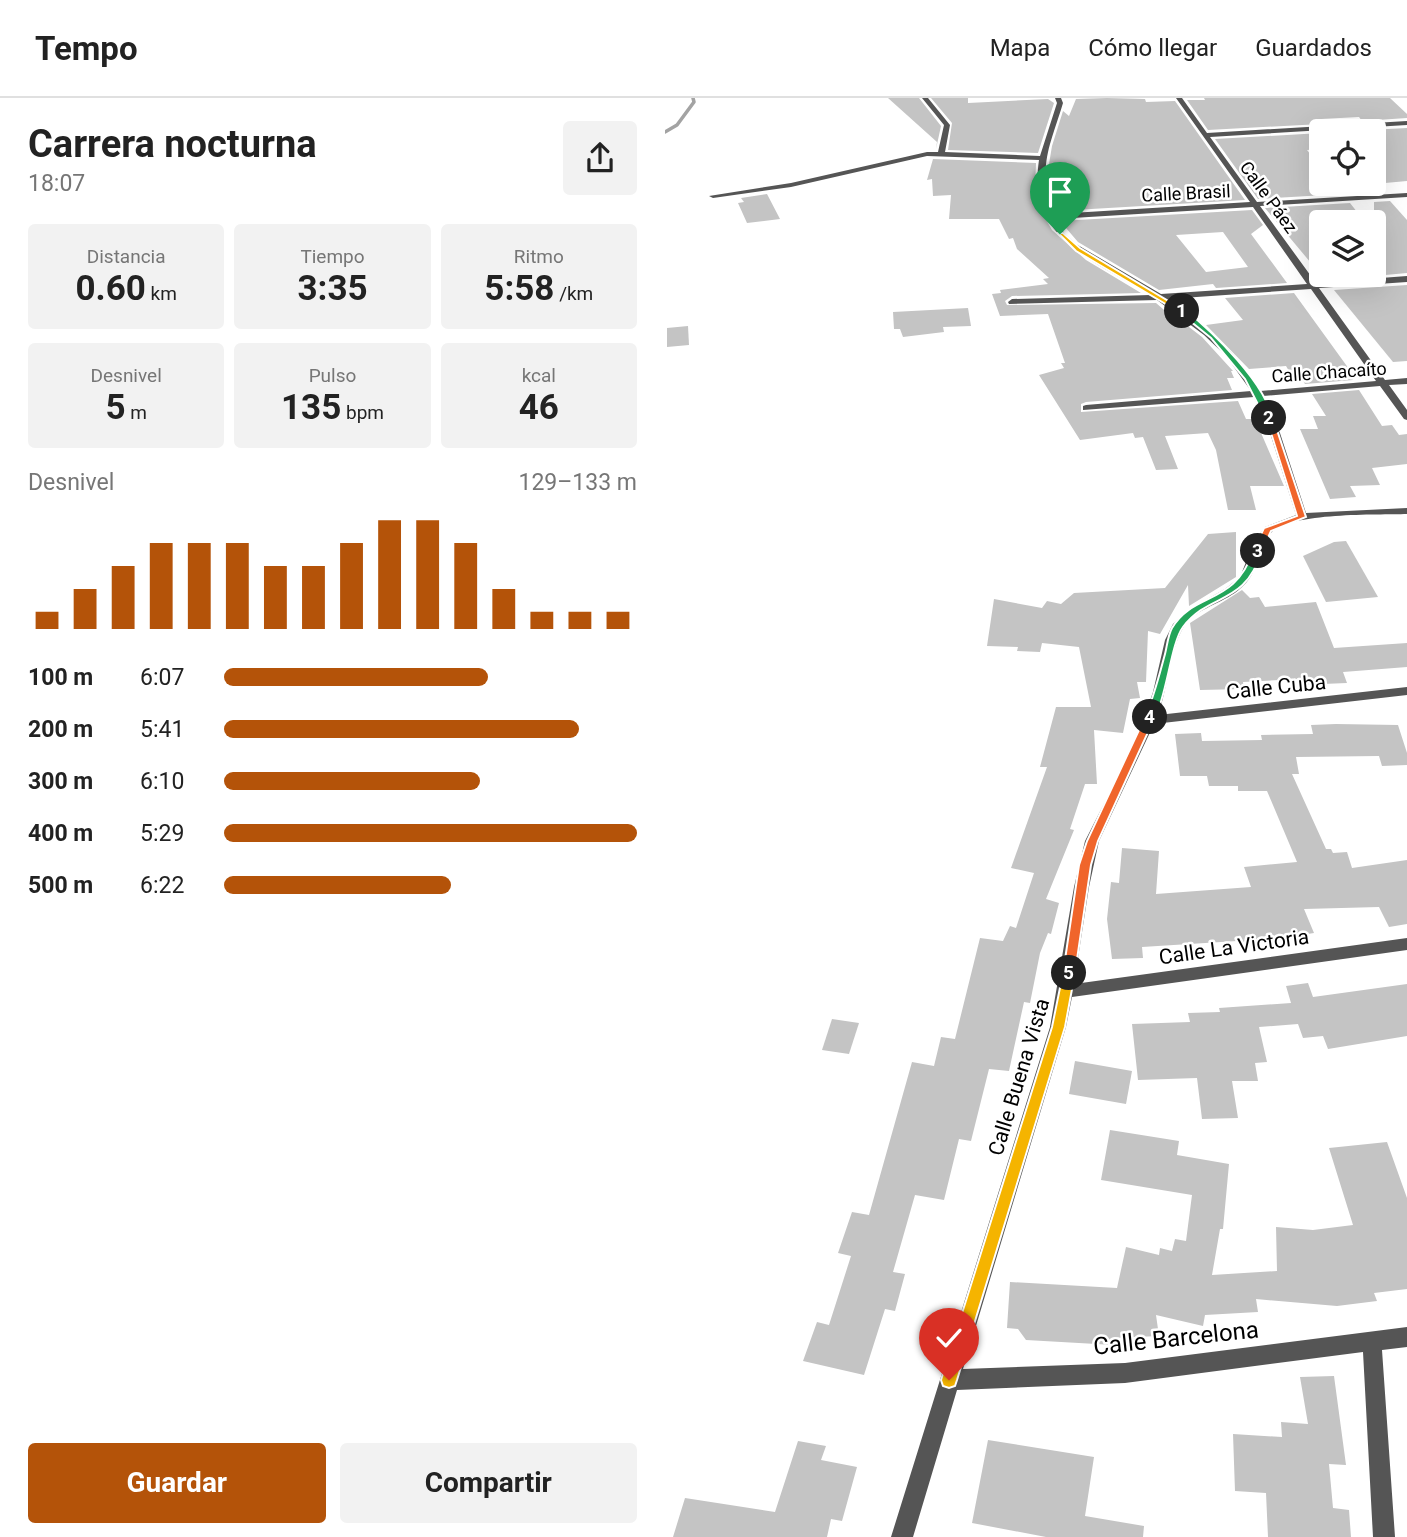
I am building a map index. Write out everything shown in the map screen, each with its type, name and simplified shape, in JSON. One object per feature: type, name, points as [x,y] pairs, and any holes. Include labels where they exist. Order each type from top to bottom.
[{"type":"street","points":[[925,98],[947,125],[941,154]]},
{"type":"street","points":[[1058,98],[1059,107],[1043,158],[1039,184],[1051,217],[1067,242],[1187,314],[1214,336],[1257,393],[1279,444],[1301,517]]},
{"type":"street","name":"Calle Páez","points":[[1179,98],[1309,280]]},
{"type":"street","points":[[1205,135],[1407,123]]},
{"type":"street","points":[[713,196],[771,189],[909,157],[941,154],[1043,158]]},
{"type":"street","name":"Calle Brasil","points":[[1051,217],[1407,195]]},
{"type":"street","points":[[1386,281],[1407,279]]},
{"type":"street","points":[[1012,302],[1160,297],[1309,286]]},
{"type":"street","name":"Calle Páez","points":[[1314,287],[1407,417]]},
{"type":"street","name":"Calle Chacaíto","points":[[1086,408],[1407,381]]},
{"type":"street","name":"Calle Buena Vista","points":[[902,1537],[1058,1027],[1067,991],[1085,865],[1093,841],[1158,698],[1173,639],[1181,622],[1243,581],[1251,569],[1267,530],[1301,517],[1407,511]]},
{"type":"street","name":"Calle Cuba","points":[[1149,720],[1407,691]]},
{"type":"street","name":"Calle La Victoria","points":[[1067,991],[1407,944]]},
{"type":"street","name":"Calle Barcelona","points":[[949,1380],[1125,1373],[1407,1338]]},
{"type":"street","points":[[1372,1342],[1384,1537]]},
{"type":"building","points":[[888,98],[919,98],[941,126],[936,149],[937,142]]},
{"type":"building","points":[[931,98],[968,98],[968,103],[1048,99],[1054,103],[1038,153],[948,150],[952,123]]},
{"type":"building","points":[[1204,98],[1390,98],[1407,114],[1407,118],[1309,119],[1309,125],[1208,130],[1187,100],[1205,100]]},
{"type":"building","points":[[1076,99],[1145,99],[1146,102],[1175,101],[1245,200],[1057,211],[1048,170],[1063,111],[1069,116]]},
{"type":"building","points":[[1407,128],[1407,181],[1386,183],[1386,129]]},
{"type":"building","points":[[1309,134],[1309,196],[1258,199],[1215,139]]},
{"type":"building","points":[[933,159],[1036,163],[1035,188],[1041,211],[1052,230],[1086,260],[1141,293],[1012,296],[1005,301],[1007,305],[1156,303],[1184,327],[1189,327],[1202,337],[1233,371],[1234,378],[1227,378],[1232,390],[1086,402],[1081,404],[1081,412],[1238,401],[1246,419],[1255,419],[1284,486],[1250,486],[1256,510],[1228,510],[1216,450],[1208,433],[1165,436],[1178,469],[1156,470],[1143,437],[1135,438],[1133,433],[1080,440],[1039,375],[1064,368],[1061,363],[1065,363],[1048,314],[1000,316],[992,294],[1001,293],[1000,290],[1048,284],[1043,279],[1049,278],[1017,249],[1013,238],[1009,239],[999,219],[949,219],[951,195],[933,196],[932,179],[927,180]]},
{"type":"building","points":[[767,194],[780,219],[747,223],[738,203],[744,202],[741,198]]},
{"type":"building","points":[[1390,201],[1407,220],[1407,273],[1386,275],[1386,210],[1374,210],[1374,202]]},
{"type":"building","points":[[1350,203],[1356,210],[1309,210],[1309,261],[1265,208]]},
{"type":"building","points":[[1252,210],[1263,225],[1251,234],[1287,283],[1216,288],[1213,284],[1159,290],[1078,242],[1060,221]],"holes":[[[1223,232],[1248,267],[1206,272],[1176,235]]]},
{"type":"building","points":[[1407,285],[1407,361],[1393,362],[1334,290]]},
{"type":"building","points":[[1294,293],[1349,369],[1345,369],[1353,380],[1305,384],[1299,375],[1292,376],[1286,366],[1249,369],[1206,325],[1243,320],[1225,298]]},
{"type":"building","points":[[968,308],[971,326],[943,327],[944,332],[903,337],[900,329],[894,329],[893,312]]},
{"type":"building","points":[[688,326],[689,345],[667,347],[667,328]]},
{"type":"building","points":[[1359,390],[1382,426],[1392,425],[1399,435],[1407,434],[1407,464],[1372,468],[1380,485],[1350,486],[1356,497],[1330,499],[1300,429],[1318,429],[1313,416],[1326,416],[1312,394]]},
{"type":"building","points":[[1236,532],[1236,577],[1189,606],[1188,585],[1160,634],[1148,631],[1146,682],[1137,682],[1140,698],[1130,699],[1123,733],[1094,730],[1097,784],[1085,784],[1070,829],[1074,830],[1046,899],[1059,903],[1051,934],[1048,933],[1040,953],[1030,1003],[1024,1002],[1009,1071],[989,1069],[971,1141],[959,1139],[944,1200],[915,1195],[893,1272],[905,1274],[895,1311],[885,1309],[864,1375],[803,1361],[817,1322],[829,1325],[851,1256],[838,1253],[852,1212],[869,1215],[912,1062],[934,1066],[941,1037],[955,1039],[980,938],[1003,941],[1010,926],[1016,928],[1034,873],[1011,868],[1047,767],[1040,767],[1056,707],[1091,707],[1079,647],[1042,643],[1040,652],[1017,651],[1018,647],[987,646],[994,599],[1042,608],[1047,601],[1061,604],[1074,593],[1165,588],[1208,534]]},
{"type":"building","points":[[1346,541],[1378,597],[1326,602],[1303,556],[1334,542]]},
{"type":"building","points":[[1242,590],[1250,598],[1259,597],[1265,607],[1316,602],[1334,648],[1407,643],[1407,667],[1343,672],[1347,683],[1299,685],[1297,679],[1243,682],[1244,689],[1200,690],[1190,623]]},
{"type":"building","points":[[1311,725],[1398,725],[1407,753],[1407,765],[1382,766],[1379,756],[1296,757],[1299,774],[1292,774],[1326,849],[1331,849],[1333,853],[1347,852],[1352,868],[1407,860],[1407,924],[1389,927],[1379,907],[1304,909],[1314,933],[1238,945],[1237,941],[1142,947],[1143,958],[1112,959],[1107,919],[1111,882],[1119,883],[1122,848],[1159,851],[1156,894],[1251,887],[1244,867],[1297,862],[1267,791],[1238,791],[1238,786],[1209,786],[1207,776],[1180,776],[1175,734],[1201,733],[1202,741],[1262,740],[1261,735],[1313,734]]},
{"type":"building","points":[[1308,983],[1313,997],[1407,984],[1407,1036],[1328,1049],[1323,1036],[1303,1038],[1298,1024],[1259,1027],[1267,1062],[1255,1063],[1258,1081],[1232,1081],[1238,1118],[1202,1119],[1197,1078],[1138,1080],[1132,1024],[1190,1022],[1188,1013],[1291,1003],[1286,986]]},
{"type":"building","points":[[832,1019],[859,1023],[849,1054],[822,1050]]},
{"type":"building","points":[[1075,1061],[1132,1071],[1126,1104],[1069,1094]]},
{"type":"building","points":[[1110,1130],[1179,1141],[1177,1155],[1229,1164],[1223,1229],[1220,1229],[1212,1275],[1277,1271],[1276,1227],[1313,1230],[1353,1225],[1329,1148],[1387,1142],[1407,1198],[1407,1289],[1374,1293],[1377,1301],[1337,1306],[1256,1299],[1258,1312],[1205,1315],[1203,1326],[1156,1315],[1159,1336],[1114,1338],[1114,1345],[1026,1340],[1018,1329],[1007,1328],[1010,1282],[1117,1288],[1126,1247],[1159,1255],[1160,1248],[1172,1251],[1175,1239],[1186,1241],[1192,1195],[1101,1180]]},
{"type":"building","points":[[1334,1376],[1346,1465],[1329,1464],[1333,1508],[1349,1510],[1351,1537],[1268,1537],[1266,1493],[1235,1491],[1233,1434],[1282,1437],[1281,1422],[1308,1424],[1300,1377]]},
{"type":"building","points":[[988,1440],[1094,1457],[1085,1516],[1144,1526],[1143,1537],[1046,1537],[972,1523]]},
{"type":"building","points":[[798,1441],[826,1446],[821,1460],[857,1467],[842,1521],[831,1519],[827,1537],[673,1537],[685,1498],[775,1512]]},
{"type":"waterway","points":[[665,132],[677,125],[694,102],[693,98]]},
{"type":"route","points":[[949,1380],[1058,1027],[1067,991],[1085,865],[1093,841],[1158,698],[1176,629],[1189,615],[1233,590],[1243,581],[1251,569],[1267,530],[1301,517],[1279,444],[1265,409],[1248,379],[1214,336],[1187,314],[1078,249],[1060,234]]}]
